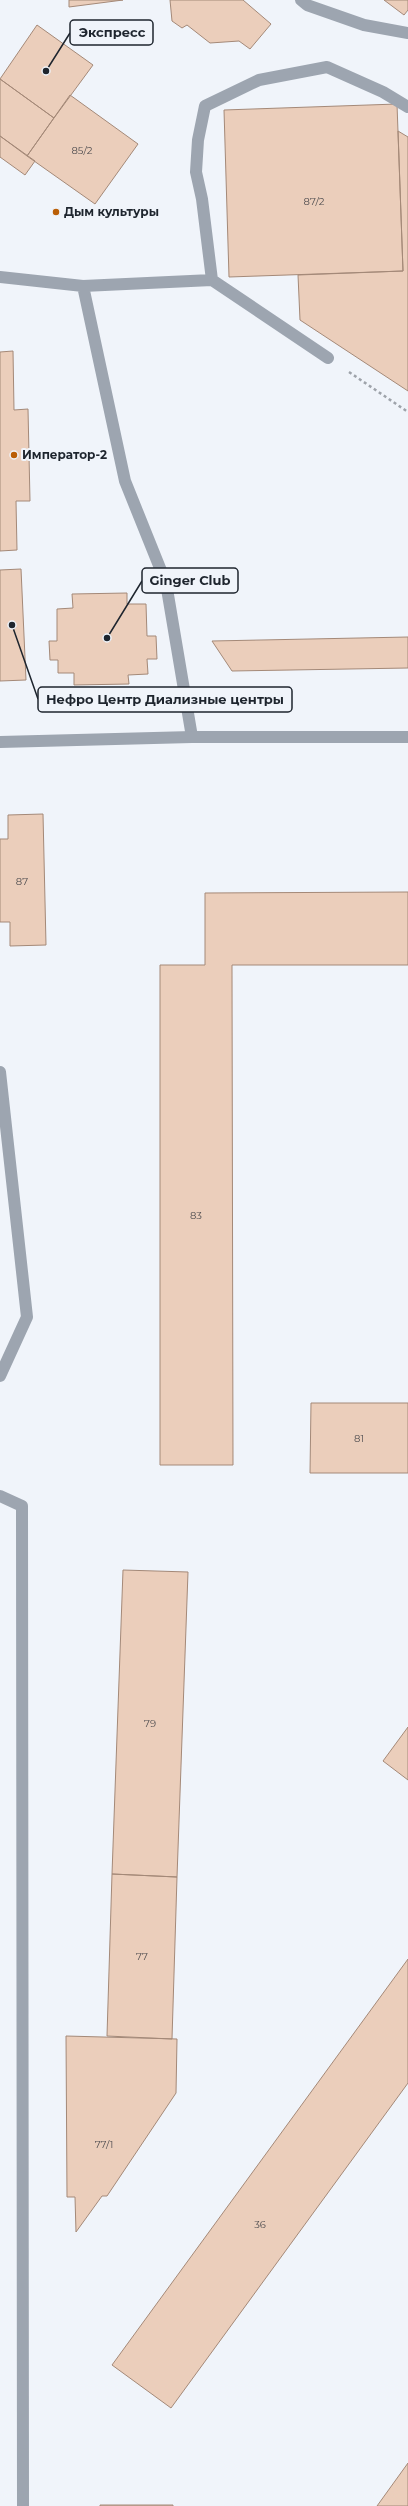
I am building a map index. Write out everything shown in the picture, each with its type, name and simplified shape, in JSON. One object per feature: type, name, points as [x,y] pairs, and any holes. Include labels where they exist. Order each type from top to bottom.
[{"type":"street","points":[[301,0],[307,5],[364,25],[408,33]]},
{"type":"street","points":[[212,280],[202,199],[196,172],[205,106],[259,80],[327,68],[383,92],[408,107]]},
{"type":"street","points":[[0,277],[83,286],[212,280],[328,358]]},
{"type":"street","points":[[83,286],[125,481],[166,583],[192,737]]},
{"type":"street","points":[[0,742],[192,737],[408,736]]},
{"type":"street","points":[[0,1072],[27,1317],[0,1376]]},
{"type":"street","points":[[0,1496],[22,1506],[23,2506]]},
{"type":"path","points":[[328,358],[408,412]]},
{"type":"building","points":[[69,0],[123,0],[69,7]]},
{"type":"building","points":[[170,0],[243,0],[271,24],[250,49],[239,41],[210,43],[187,25],[182,28],[172,21]]},
{"type":"building","points":[[384,0],[408,0],[408,10],[404,15]]},
{"type":"building","points":[[37,25],[93,65],[54,118],[0,79]]},
{"type":"building","points":[[0,79],[54,118],[27,156],[0,136]]},
{"type":"building","points":[[70,95],[138,144],[95,204],[27,156]]},
{"type":"building","points":[[397,104],[403,271],[229,277],[224,110]]},
{"type":"building","points":[[398,131],[408,137],[408,391],[300,320],[298,275],[403,271]]},
{"type":"building","points":[[0,136],[35,161],[25,175],[0,157]]},
{"type":"building","name":"Император-2","points":[[13,351],[14,410],[28,409],[30,501],[16,501],[17,550],[0,551],[0,352]]},
{"type":"building","points":[[21,569],[26,680],[0,681],[0,570]]},
{"type":"building","points":[[127,593],[127,604],[146,604],[147,636],[156,636],[157,659],[147,659],[148,674],[128,675],[129,684],[74,685],[74,673],[58,673],[58,660],[50,660],[49,641],[57,641],[57,609],[73,608],[72,594]]},
{"type":"building","points":[[408,637],[408,668],[232,671],[212,641]]},
{"type":"building","points":[[43,814],[46,945],[10,946],[10,922],[0,922],[0,839],[8,839],[8,815]]},
{"type":"building","points":[[408,892],[408,965],[232,965],[233,1465],[160,1465],[160,965],[205,965],[205,893]]},
{"type":"building","points":[[311,1403],[408,1403],[408,1473],[310,1473]]},
{"type":"building","points":[[123,1570],[188,1572],[177,1877],[112,1874]]},
{"type":"building","points":[[408,1727],[408,1780],[383,1761]]},
{"type":"building","points":[[112,1874],[177,1877],[172,2039],[107,2036]]},
{"type":"building","points":[[408,1959],[408,2083],[171,2408],[112,2365]]},
{"type":"building","points":[[66,2036],[177,2039],[176,2093],[107,2196],[102,2196],[76,2232],[75,2197],[67,2197]]},
{"type":"building","points":[[408,2463],[408,2506],[377,2506]]},
{"type":"building","points":[[173,2505],[173,2506],[100,2506]]},
{"type":"place","name":"Экспресс","points":[[46,71]]},
{"type":"place","name":"Дым культуры","points":[[56,212]]},
{"type":"place","name":"Император-2","points":[[14,455]]},
{"type":"place","name":"Нефро Центр Диализные центры","points":[[12,625]]},
{"type":"place","name":"Ginger Club","points":[[107,638]]}]
